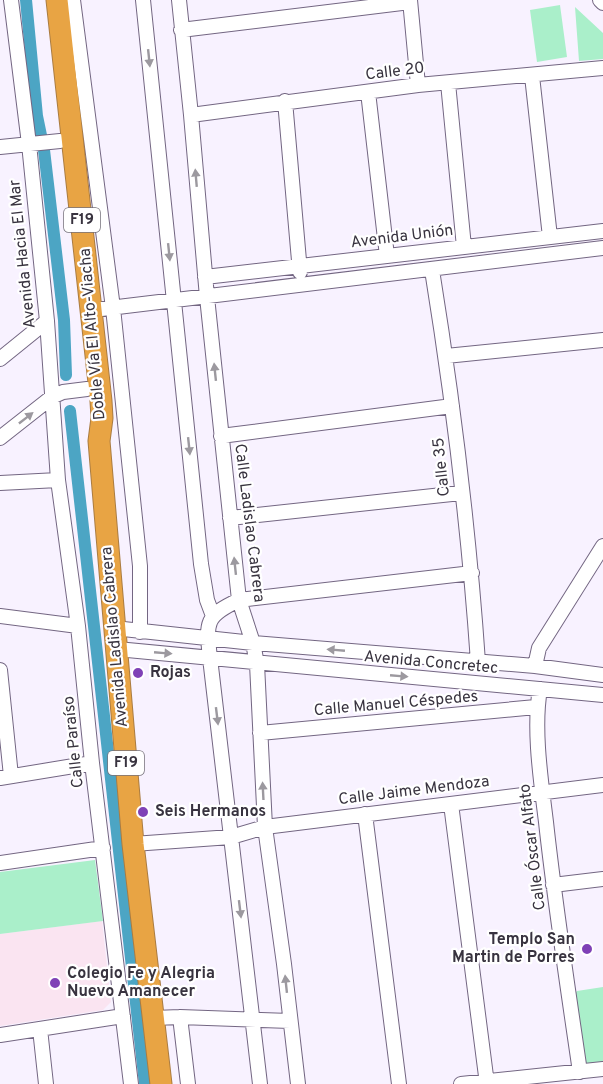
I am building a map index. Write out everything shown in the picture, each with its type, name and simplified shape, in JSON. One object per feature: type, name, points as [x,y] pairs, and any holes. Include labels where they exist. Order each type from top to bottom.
[{"type":"highway","name":"Doble Vía El Alto-Viacha","points":[[43,0],[56,141],[69,392],[92,424],[99,441]]},
{"type":"highway","name":"Doble Vía El Alto-Viacha","points":[[57,0],[103,309],[102,418],[99,441]]},
{"type":"highway","name":"Avenida Ladislao Cabrera","points":[[99,441],[133,844],[161,1084]]},
{"type":"street","name":"Avenida Hacia El Mar","points":[[11,0],[33,144],[47,321],[69,392]]},
{"type":"street","points":[[73,0],[103,309],[140,566],[140,632]]},
{"type":"street","points":[[143,0],[201,564],[207,600],[213,616]]},
{"type":"street","name":"Calle Ladislao Cabrera","points":[[178,0],[239,600],[253,643],[257,664],[265,827],[298,1084]]},
{"type":"street","points":[[181,30],[410,1],[418,85]]},
{"type":"street","name":"Calle 20","points":[[191,115],[418,85],[603,68]]},
{"type":"street","points":[[532,76],[550,237]]},
{"type":"street","points":[[448,83],[464,247]]},
{"type":"street","points":[[368,92],[387,256]]},
{"type":"street","points":[[285,101],[301,285]]},
{"type":"street","points":[[0,147],[56,141]]},
{"type":"street","name":"Avenida Unión","points":[[205,277],[603,231]]},
{"type":"street","points":[[103,309],[603,248]]},
{"type":"street","name":"Calle 35","points":[[432,270],[446,356],[472,573],[478,662]]},
{"type":"street","points":[[0,360],[47,321]]},
{"type":"street","points":[[446,356],[603,340]]},
{"type":"street","points":[[0,438],[69,392]]},
{"type":"street","name":"Calle Paraíso","points":[[69,392],[58,480],[78,626],[92,763],[131,1084]]},
{"type":"street","points":[[221,436],[452,406]]},
{"type":"street","points":[[0,483],[58,480]]},
{"type":"street","points":[[230,518],[461,493]]},
{"type":"street","points":[[535,666],[539,648],[602,548]]},
{"type":"street","points":[[260,1084],[208,626],[213,616],[221,609],[239,600],[472,573]]},
{"type":"street","points":[[0,616],[78,626]]},
{"type":"street","points":[[114,628],[253,643],[535,666],[603,675]]},
{"type":"street","name":"Avenida Concretec","points":[[117,649],[603,695]]},
{"type":"street","points":[[0,670],[6,777],[92,763]]},
{"type":"street","name":"Calle Óscar Alfato","points":[[540,689],[536,707],[542,792],[580,1072]]},
{"type":"street","name":"Calle Manuel Céspedes","points":[[260,733],[536,707]]},
{"type":"street","name":"Calle Jaime Mendoza","points":[[133,844],[231,837],[265,827],[603,785]]},
{"type":"street","points":[[451,804],[487,1082]]},
{"type":"street","points":[[365,814],[399,1084]]},
{"type":"street","points":[[0,863],[103,848]]},
{"type":"street","points":[[553,885],[603,879]]},
{"type":"street","points":[[0,1035],[123,1016]]},
{"type":"street","points":[[180,1017],[188,1084]]},
{"type":"street","points":[[154,1018],[290,1022]]},
{"type":"street","points":[[40,1029],[46,1084]]},
{"type":"street","points":[[460,1084],[603,1069]]},
{"type":"shaded area","name":"Colegio Fe y Alegria Nuevo Amanecer","points":[[102,921],[111,1002],[103,1010],[0,1026],[0,934]]},
{"type":"green space","points":[[560,5],[567,57],[537,62],[530,10]]},
{"type":"green space","points":[[575,7],[603,33],[603,59],[579,61]]},
{"type":"green space","points":[[95,860],[103,921],[0,934],[0,872]]},
{"type":"green space","points":[[603,987],[603,1074],[582,1074],[573,996],[577,991]]},
{"type":"waterway","points":[[26,0],[37,116],[44,150],[64,320],[66,375]]},
{"type":"waterway","points":[[70,411],[145,1084]]},
{"type":"place","name":"Rojas","points":[[138,673]]},
{"type":"place","name":"Seis Hermanos","points":[[143,812]]},
{"type":"place","name":"Templo San Martin de Porres","points":[[587,949]]},
{"type":"place","name":"Colegio Fe y Alegria Nuevo Amanecer","points":[[55,983]]}]
